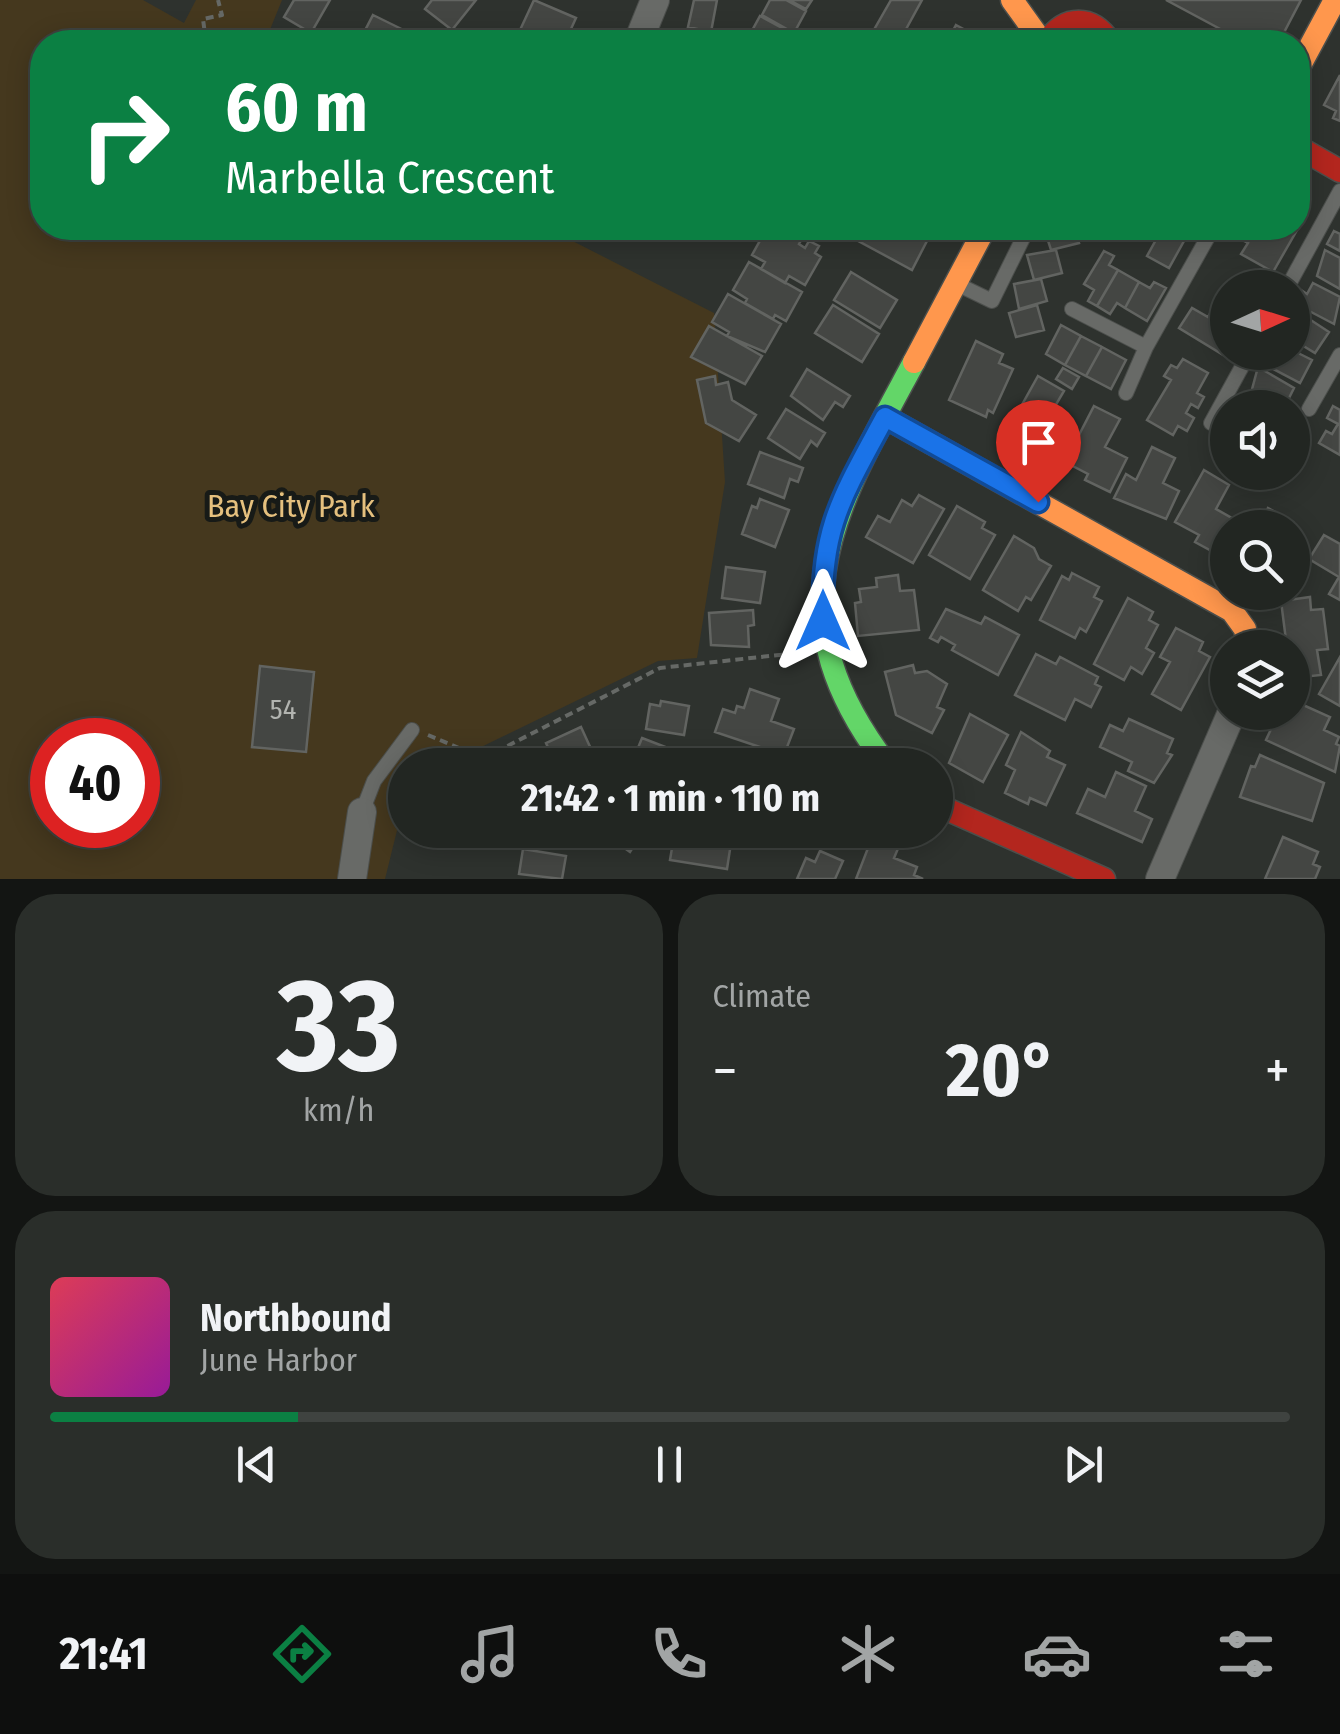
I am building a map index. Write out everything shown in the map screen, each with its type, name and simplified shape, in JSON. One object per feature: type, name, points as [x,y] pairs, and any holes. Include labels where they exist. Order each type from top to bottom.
[{"type":"street","points":[[643,30],[655,0]]},
{"type":"street","points":[[1012,0],[1035,30]]},
{"type":"street","points":[[1026,0],[1072,20],[1093,23],[1100,30]]},
{"type":"street","points":[[1310,47],[1335,0]]},
{"type":"street","points":[[1055,30],[1072,20]]},
{"type":"street","points":[[1310,154],[1340,172]]},
{"type":"street","points":[[873,748],[855,724],[826,648],[822,580],[826,538],[844,492],[979,240]]},
{"type":"street","points":[[885,417],[1232,611],[1245,630]]},
{"type":"street","points":[[1160,879],[1224,730]]},
{"type":"street","points":[[352,879],[362,812]]},
{"type":"street","points":[[953,812],[1104,879]]},
{"type":"lane","points":[[1296,270],[1340,191]]},
{"type":"lane","points":[[955,284],[992,302],[1022,240]]},
{"type":"lane","points":[[1126,393],[1146,347],[1206,240]]},
{"type":"lane","points":[[1072,309],[1146,347]]},
{"type":"lane","points":[[1310,407],[1340,355]]},
{"type":"lane","points":[[362,812],[374,781],[412,730]]},
{"type":"path","points":[[202,30],[203,19],[222,15],[218,0]]},
{"type":"path","points":[[412,730],[459,748],[476,762],[660,668],[804,652]]},
{"type":"green space","name":"Bay City Park","points":[[0,0],[143,0],[184,23],[196,0],[282,0],[270,30],[30,30],[30,240],[571,240],[714,313],[725,482],[697,658],[658,661],[479,748],[388,748],[388,848],[393,848],[385,879],[0,879]]},
{"type":"building","points":[[294,0],[330,0],[313,30],[284,17]]},
{"type":"building","points":[[432,0],[476,0],[452,30],[425,9]]},
{"type":"building","points":[[534,0],[576,18],[570,30],[520,30]]},
{"type":"building","points":[[694,0],[717,0],[711,30],[688,27]]},
{"type":"building","points":[[770,0],[786,0],[806,11],[796,30],[762,15]]},
{"type":"building","points":[[789,0],[812,0],[806,9]]},
{"type":"building","points":[[891,0],[922,0],[906,30],[874,30]]},
{"type":"building","points":[[1166,0],[1301,0],[1285,30],[1222,30]]},
{"type":"building","points":[[373,15],[404,30],[365,30]]},
{"type":"building","points":[[760,16],[786,30],[752,30]]},
{"type":"building","points":[[1340,75],[1340,121],[1333,118],[1336,111],[1324,105]]},
{"type":"building","points":[[1334,231],[1340,234],[1340,251],[1327,244]]},
{"type":"building","points":[[760,240],[801,240],[799,244],[805,248],[809,241],[819,246],[815,253],[821,257],[805,285],[789,276],[785,283],[761,269],[765,262],[752,255]]},
{"type":"building","points":[[856,240],[927,240],[912,270]]},
{"type":"building","points":[[1048,240],[1079,243],[1051,250]]},
{"type":"building","points":[[1156,240],[1184,241],[1169,268],[1147,256]]},
{"type":"building","points":[[1242,240],[1291,240],[1274,270],[1241,254],[1248,243]]},
{"type":"building","points":[[1056,250],[1062,273],[1034,280],[1027,255]]},
{"type":"building","points":[[1325,250],[1340,258],[1340,289],[1317,276]]},
{"type":"building","points":[[1104,251],[1114,256],[1109,265],[1118,270],[1097,306],[1088,301],[1094,290],[1084,284]]},
{"type":"building","points":[[749,262],[802,292],[786,321],[775,315],[773,319],[745,303],[747,299],[733,290]]},
{"type":"building","points":[[1118,270],[1139,282],[1125,308],[1117,303],[1110,314],[1097,306]]},
{"type":"building","points":[[851,272],[897,300],[880,328],[834,300]]},
{"type":"building","points":[[1041,279],[1047,301],[1019,309],[1014,284]]},
{"type":"building","points":[[1139,282],[1150,288],[1154,282],[1166,288],[1147,321],[1125,308]]},
{"type":"building","points":[[1313,283],[1340,297],[1334,324],[1310,311]]},
{"type":"building","points":[[728,294],[781,324],[765,352],[727,336],[729,332],[712,322]]},
{"type":"building","points":[[833,305],[879,334],[862,362],[815,333]]},
{"type":"building","points":[[1037,305],[1044,330],[1016,337],[1009,313]]},
{"type":"building","points":[[1192,308],[1208,317],[1210,314],[1210,347],[1179,328]]},
{"type":"building","points":[[1310,320],[1329,332],[1315,353],[1310,350]]},
{"type":"building","points":[[1061,325],[1081,336],[1065,365],[1046,354]]},
{"type":"building","points":[[709,326],[762,356],[745,384],[691,357]]},
{"type":"building","points":[[1081,336],[1102,347],[1086,376],[1065,365]]},
{"type":"building","points":[[976,341],[1003,354],[999,363],[1013,369],[993,413],[988,410],[986,417],[949,400]]},
{"type":"building","points":[[1102,347],[1126,360],[1111,389],[1086,376]]},
{"type":"building","points":[[1183,359],[1208,373],[1197,393],[1204,397],[1198,408],[1191,404],[1186,413],[1194,418],[1187,431],[1178,426],[1173,435],[1147,420],[1171,380],[1164,376],[1171,365],[1177,368]]},
{"type":"building","points":[[1063,368],[1079,377],[1072,389],[1056,379]]},
{"type":"building","points":[[807,369],[850,396],[843,407],[835,402],[823,420],[791,396]]},
{"type":"building","points":[[1257,370],[1294,388],[1293,390],[1252,390]]},
{"type":"building","points":[[1275,370],[1307,370],[1300,383]]},
{"type":"building","points":[[715,376],[716,385],[728,382],[732,400],[756,415],[739,441],[706,423],[697,380]]},
{"type":"building","points":[[1038,376],[1064,391],[1051,413],[1066,421],[1048,453],[1031,443],[1027,450],[1004,437]]},
{"type":"building","points":[[1094,406],[1120,419],[1105,447],[1127,458],[1110,492],[1085,480],[1088,474],[1065,462]]},
{"type":"building","points":[[1333,406],[1340,410],[1340,425],[1327,418]]},
{"type":"building","points":[[786,409],[825,433],[817,446],[811,441],[800,459],[768,438]]},
{"type":"building","points":[[1338,424],[1340,455],[1319,443],[1326,431],[1332,434]]},
{"type":"building","points":[[1152,447],[1175,458],[1163,483],[1179,491],[1166,519],[1114,498],[1126,474],[1136,480]]},
{"type":"building","points":[[760,452],[803,468],[798,482],[790,479],[784,498],[748,484]]},
{"type":"building","points":[[1204,470],[1210,474],[1210,490],[1226,490],[1218,510],[1210,510],[1210,550],[1195,542],[1199,535],[1175,522]]},
{"type":"building","points":[[919,495],[944,509],[913,563],[866,537],[878,516],[890,522],[902,500],[912,506]]},
{"type":"building","points":[[760,499],[789,510],[775,547],[742,534],[752,506],[757,508]]},
{"type":"building","points":[[957,506],[985,522],[982,528],[995,535],[970,579],[929,555]]},
{"type":"building","points":[[1324,535],[1340,544],[1340,600],[1329,594],[1339,577],[1310,557]]},
{"type":"building","points":[[1014,536],[1034,548],[1039,559],[1051,566],[1031,600],[1026,597],[1018,611],[983,590]]},
{"type":"building","points":[[726,567],[765,572],[760,603],[722,598]]},
{"type":"building","points":[[1072,573],[1099,587],[1094,597],[1102,601],[1086,632],[1080,628],[1075,638],[1040,620],[1062,576],[1069,580]]},
{"type":"building","points":[[898,575],[900,591],[914,590],[919,630],[858,636],[855,603],[861,602],[859,589],[877,587],[876,578]]},
{"type":"building","points":[[1310,597],[1311,610],[1323,609],[1328,649],[1317,650],[1321,675],[1310,676],[1310,630],[1285,630],[1282,610],[1310,610]]},
{"type":"building","points":[[1128,598],[1153,612],[1149,620],[1158,625],[1146,648],[1154,653],[1142,674],[1131,667],[1124,680],[1094,664]]},
{"type":"building","points":[[946,609],[981,624],[985,617],[1019,635],[998,675],[952,650],[955,645],[941,637],[938,642],[930,638]]},
{"type":"building","points":[[753,610],[754,625],[748,626],[749,647],[711,645],[709,613]]},
{"type":"building","points":[[1176,628],[1203,642],[1199,651],[1210,657],[1181,710],[1152,694],[1170,662],[1160,657]]},
{"type":"building","points":[[1036,654],[1056,664],[1060,657],[1098,677],[1095,684],[1101,687],[1091,707],[1075,699],[1065,720],[1015,695]]},
{"type":"building","points":[[1340,657],[1340,706],[1319,694]]},
{"type":"building","points":[[913,665],[915,673],[927,671],[947,684],[937,707],[944,710],[932,733],[896,715],[885,672]]},
{"type":"building","points":[[260,666],[314,672],[306,752],[252,747]]},
{"type":"building","points":[[750,689],[779,699],[771,721],[794,729],[787,748],[763,748],[715,732],[723,709],[735,713],[737,706],[744,708]]},
{"type":"building","points":[[661,701],[689,706],[684,735],[646,729],[650,704],[660,706]]},
{"type":"building","points":[[1310,708],[1330,717],[1324,730],[1339,737],[1336,744],[1340,746],[1335,772],[1266,740],[1271,730],[1310,730]]},
{"type":"building","points":[[970,714],[1008,735],[983,782],[953,765],[953,754]]},
{"type":"building","points":[[1129,719],[1173,739],[1167,753],[1172,755],[1154,783],[1128,771],[1132,762],[1100,747],[1110,725],[1123,731]]},
{"type":"building","points":[[581,727],[591,748],[548,748],[546,743]]},
{"type":"building","points":[[1021,732],[1050,751],[1047,757],[1065,765],[1046,805],[1030,798],[1028,804],[1005,793],[1015,770],[1006,765]]},
{"type":"building","points":[[642,738],[668,748],[638,748]]},
{"type":"building","points":[[1260,755],[1324,783],[1312,821],[1240,797],[1251,766],[1255,767]]},
{"type":"building","points":[[1116,772],[1146,786],[1135,811],[1152,819],[1142,842],[1077,813],[1088,789],[1105,797]]},
{"type":"building","points":[[1283,837],[1318,852],[1313,864],[1320,867],[1315,879],[1265,879]]},
{"type":"building","points":[[672,848],[730,848],[727,869],[670,860]]},
{"type":"building","points":[[868,848],[898,848],[894,858],[917,867],[914,875],[923,879],[856,879]]},
{"type":"building","points":[[523,849],[566,856],[562,879],[519,874]]},
{"type":"building","points":[[820,851],[843,861],[835,879],[797,879],[806,858],[815,862]]},
{"type":"traffic: fast","points":[[876,748],[851,710],[830,658],[823,609],[826,562],[839,514],[859,466],[914,362]]},
{"type":"traffic: slow","points":[[1012,0],[1033,30]]},
{"type":"traffic: slow","points":[[1310,47],[1335,0]]},
{"type":"traffic: slow","points":[[914,362],[979,240]]},
{"type":"traffic: slow","points":[[885,417],[1232,611],[1245,630]]},
{"type":"traffic: jam","points":[[1058,30],[1078,22],[1099,30]]},
{"type":"traffic: jam","points":[[1310,154],[1340,171]]},
{"type":"traffic: jam","points":[[953,812],[1104,879]]},
{"type":"route","points":[[823,621],[826,538],[844,492],[885,417],[1038,502]]}]
